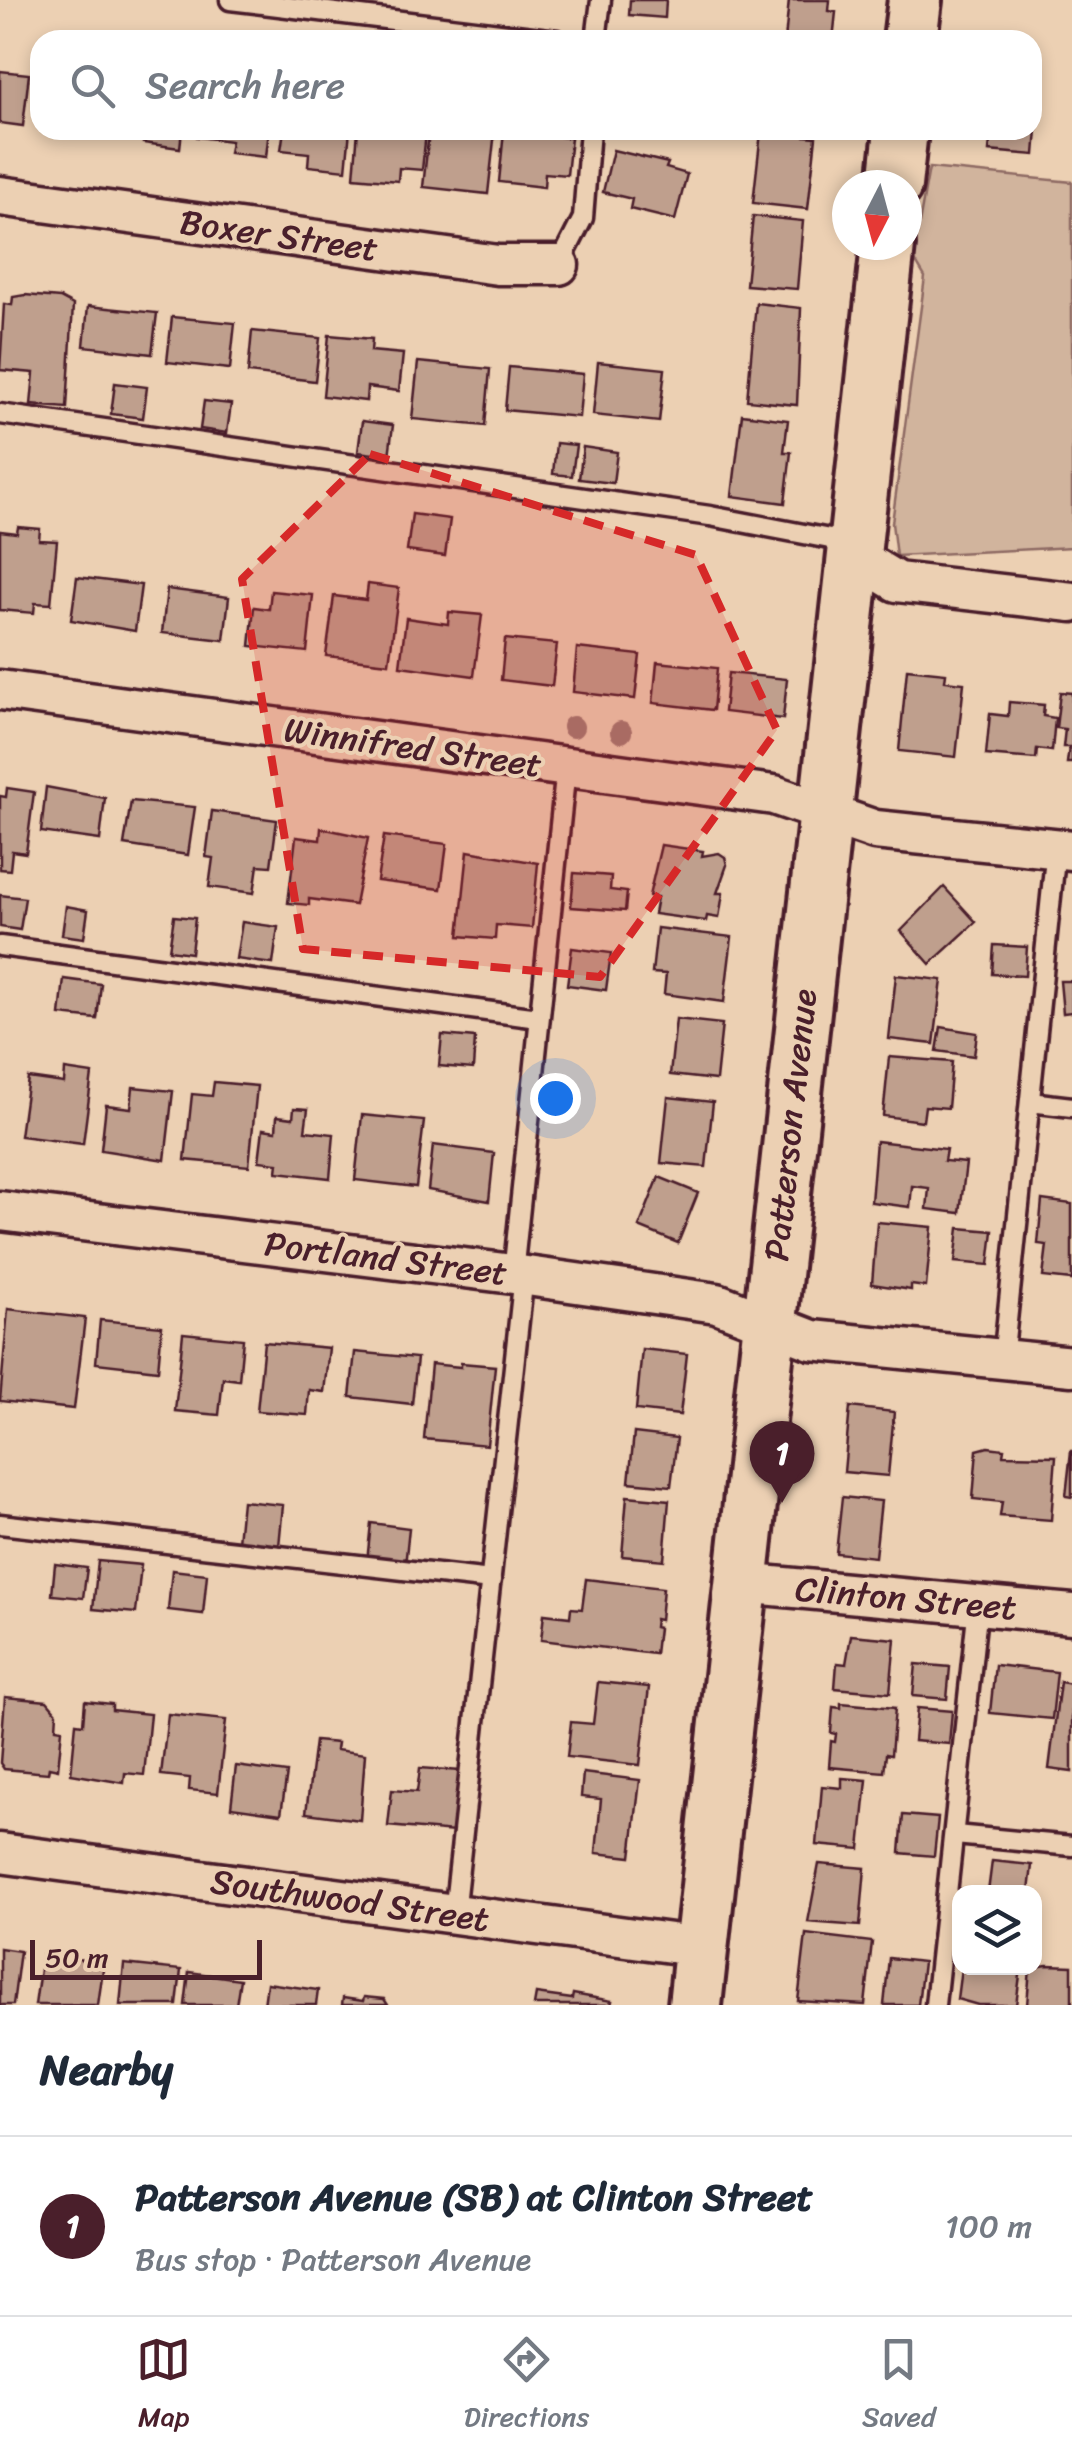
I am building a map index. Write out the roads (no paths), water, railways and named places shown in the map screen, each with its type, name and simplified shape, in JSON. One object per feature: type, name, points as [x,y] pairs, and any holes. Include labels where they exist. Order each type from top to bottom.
[{"type":"street","points":[[911,30],[915,0]]},
{"type":"street","points":[[896,170],[899,140]]},
{"type":"street","name":"Boxer Street","points":[[0,196],[498,265],[559,265]]},
{"type":"street","name":"Patterson Avenue","points":[[694,2005],[886,260]]},
{"type":"street","points":[[854,556],[897,582],[1072,602]]},
{"type":"street","name":"Winnifred Street","points":[[0,690],[774,794],[875,830],[1064,849]]},
{"type":"street","name":"Portland Street","points":[[0,1211],[518,1274],[716,1303],[812,1340],[1072,1366]]},
{"type":"street","name":"Clinton Street","points":[[741,1583],[1072,1614]]},
{"type":"street","name":"Southwood Street","points":[[0,1852],[700,1946]]},
{"type":"lane","points":[[230,0],[475,30]]},
{"type":"lane","points":[[597,30],[601,0]]},
{"type":"lane","points":[[559,265],[584,218],[589,140]]},
{"type":"lane","points":[[0,414],[710,516],[830,539],[854,556]]},
{"type":"lane","points":[[454,1914],[490,1580],[538,1018],[566,768]]},
{"type":"lane","points":[[1003,1360],[1030,1102],[1064,849]]},
{"type":"lane","points":[[0,946],[538,1018]]},
{"type":"lane","points":[[1030,1102],[1072,1106]]},
{"type":"lane","points":[[0,1524],[490,1580]]},
{"type":"lane","points":[[935,2005],[978,1605]]},
{"type":"lane","points":[[955,1835],[1072,1846]]},
{"type":"place","name":"Patterson Avenue (SB) at Clinton Street","points":[[782,1503]]}]
